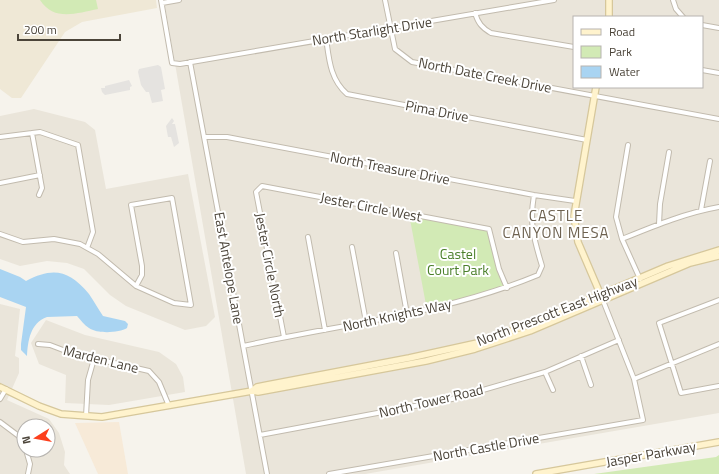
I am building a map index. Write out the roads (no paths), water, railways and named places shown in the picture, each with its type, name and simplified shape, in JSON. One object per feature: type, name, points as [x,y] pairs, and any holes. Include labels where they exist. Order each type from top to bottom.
[{"type":"street","points":[[161,2],[179,0]]},
{"type":"street","name":"North Date Creek Drive","points":[[385,0],[395,49],[412,62],[719,119]]},
{"type":"street","name":"North Starlight Drive","points":[[161,2],[172,63],[190,62],[554,0]]},
{"type":"street","points":[[609,0],[609,16]]},
{"type":"street","points":[[673,0],[676,9],[682,16]]},
{"type":"street","points":[[475,13],[483,28],[491,33],[573,47]]},
{"type":"street","points":[[703,25],[719,28]]},
{"type":"street","name":"Pima Drive","points":[[326,38],[333,76],[336,83],[347,94],[587,140]]},
{"type":"street","name":"East Antelope Lane","points":[[190,62],[267,474]]},
{"type":"street","points":[[703,70],[719,73]]},
{"type":"street","points":[[596,88],[575,201],[574,216],[578,242],[634,379],[719,344]]},
{"type":"street","points":[[0,137],[4,138],[40,132],[78,144],[93,232],[87,248]]},
{"type":"street","points":[[32,133],[42,188],[39,196]]},
{"type":"street","name":"North Treasure Drive","points":[[204,137],[225,137],[534,195],[575,201]]},
{"type":"street","points":[[628,144],[616,217],[622,239],[641,281]]},
{"type":"street","points":[[659,224],[660,204],[669,152]]},
{"type":"street","points":[[701,210],[710,161]]},
{"type":"street","points":[[0,182],[40,174]]},
{"type":"street","name":"Jester Circle West","points":[[256,192],[262,186],[489,229],[499,269],[507,288]]},
{"type":"street","name":"Jester Circle North","points":[[256,192],[284,337]]},
{"type":"street","name":"North Knights Way","points":[[243,346],[408,314],[481,297],[538,275],[542,266],[532,231],[531,215],[534,195]]},
{"type":"street","points":[[0,234],[23,242],[54,239],[68,241],[87,248],[98,254],[136,286],[174,303],[191,305],[172,198],[131,205],[142,266],[142,275],[136,286]]},
{"type":"street","points":[[622,239],[659,224],[701,210],[719,207]]},
{"type":"street","points":[[308,237],[325,330]]},
{"type":"street","points":[[352,247],[366,322]]},
{"type":"street","name":"North Prescott East Highway","points":[[3,388],[39,406],[61,414],[102,417],[252,391],[258,392],[374,368],[440,358],[480,345],[510,332],[602,298],[684,260],[719,250]]},
{"type":"street","points":[[396,253],[408,314]]},
{"type":"street","name":"North Prescott East Highway","points":[[641,281],[690,263],[719,256]]},
{"type":"street","points":[[719,300],[659,323],[681,392],[719,386]]},
{"type":"street","name":"North Tower Road","points":[[260,435],[452,399],[545,372],[618,340]]},
{"type":"street","name":"Marden Lane","points":[[38,344],[50,345],[94,359],[149,371],[159,382],[168,406]]},
{"type":"street","points":[[581,356],[591,386]]},
{"type":"street","points":[[86,416],[88,380],[94,359]]},
{"type":"street","points":[[545,372],[552,390]]},
{"type":"street","name":"North Castle Drive","points":[[329,474],[643,420],[634,379]]},
{"type":"street","points":[[0,399],[3,388]]},
{"type":"street","points":[[0,422],[16,434]]},
{"type":"street","name":"Jasper Parkway","points":[[536,474],[719,442]]},
{"type":"street","points":[[28,474],[30,464],[29,458]]},
{"type":"water","points":[[0,269],[26,281],[44,274],[60,273],[67,276],[82,286],[103,316],[125,321],[128,324],[127,328],[114,332],[102,332],[87,327],[77,316],[47,317],[41,320],[33,328],[29,339],[27,356],[21,350],[26,307],[0,297]]},
{"type":"district","name":"CASTLE CANYON MESA","points":[[556,224]]},
{"type":"park label","name":"Castel Court Park","points":[[458,262]]}]
